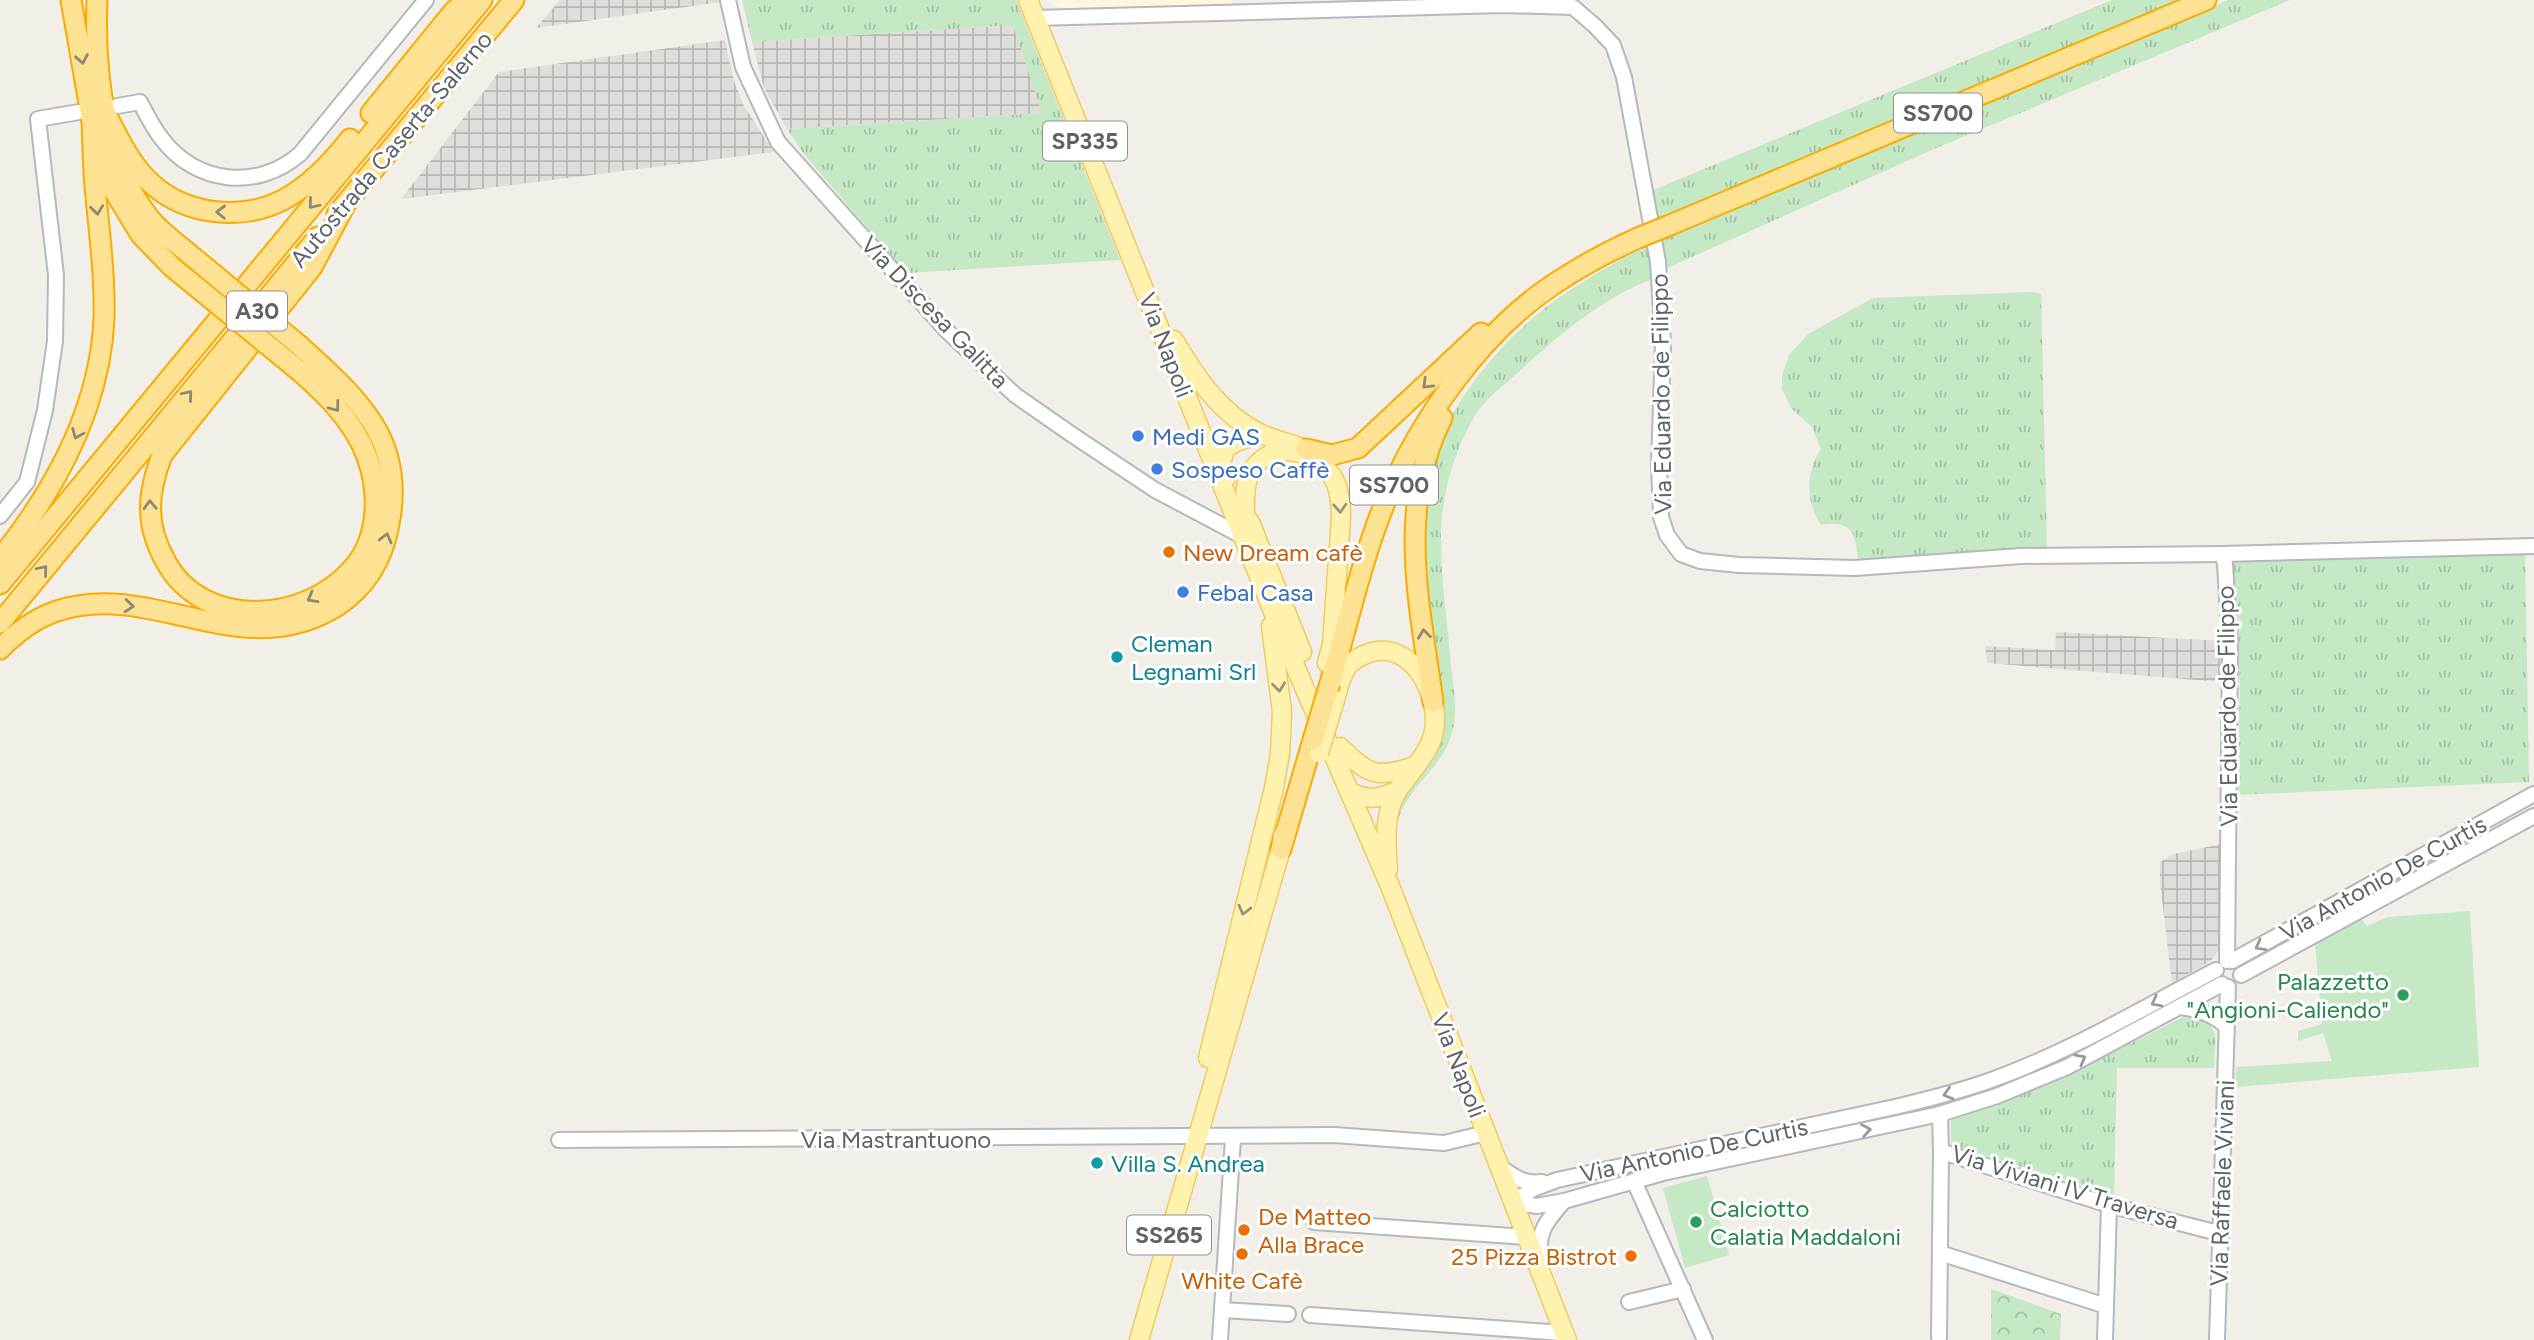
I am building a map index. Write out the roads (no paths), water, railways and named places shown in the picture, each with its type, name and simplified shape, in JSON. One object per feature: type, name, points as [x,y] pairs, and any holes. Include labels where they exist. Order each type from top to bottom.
[{"type":"highway","points":[[0,649],[16,633],[56,611],[85,605],[137,606],[230,627],[264,628],[324,614],[349,598],[374,569],[385,545],[393,506],[393,485],[387,451],[365,409],[293,353],[172,267],[141,235],[105,176],[98,112],[71,0]]},
{"type":"highway","points":[[0,559],[47,495],[68,454],[92,392],[97,370],[104,321],[104,282],[96,196],[97,0]]},
{"type":"highway","points":[[98,112],[128,158],[152,184],[177,201],[207,211],[231,213],[267,207],[285,199],[338,154],[453,11],[468,0]]},
{"type":"highway","name":"Autostrada Caserta-Salerno","points":[[0,584],[482,0]]},
{"type":"highway","name":"Autostrada Caserta-Salerno","points":[[0,623],[514,0]]},
{"type":"highway","name":"SS700","points":[[1281,849],[1374,533],[1385,504],[1409,453],[1462,370],[1514,317],[1536,297],[1607,252],[2206,0]]},
{"type":"highway","points":[[98,112],[123,178],[152,222],[187,252],[293,353],[330,399],[367,456],[375,487],[375,516],[369,543],[354,568],[332,587],[300,605],[277,612],[225,607],[200,598],[184,586],[159,549],[152,530],[150,508],[150,491],[156,470],[162,455],[312,267],[345,205]]},
{"type":"highway","points":[[1306,449],[1332,454],[1358,448],[1515,304],[1536,297]]},
{"type":"highway","points":[[1433,702],[1414,545],[1414,512],[1420,480],[1433,436],[1450,402],[1502,341],[1514,317]]},
{"type":"main road","name":"SP335","points":[[1028,0],[1142,283]]},
{"type":"main road","name":"Via Napoli","points":[[1142,283],[1329,750],[1390,886],[1566,1336]]},
{"type":"main road","name":"Via Napoli","points":[[1142,283],[1174,340],[1222,455],[1340,747],[1349,791]]},
{"type":"main road","points":[[1174,340],[1198,380],[1231,415],[1261,434],[1306,449]]},
{"type":"main road","points":[[1254,566],[1246,526],[1222,468],[1222,455],[1230,445],[1261,434]]},
{"type":"main road","points":[[1245,512],[1247,480],[1255,464],[1276,451],[1306,454],[1323,464],[1334,478],[1341,500],[1341,518],[1330,685]]},
{"type":"main road","points":[[1198,1133],[1205,1070],[1280,754],[1282,712],[1266,595]]},
{"type":"main road","points":[[1330,685],[1362,655],[1376,651],[1391,652],[1406,657],[1418,669],[1433,702],[1433,739],[1426,754],[1397,791],[1387,822],[1386,847],[1390,886]]},
{"type":"main road","points":[[1340,747],[1363,768],[1376,774]]},
{"type":"main road","points":[[1397,791],[1379,798],[1367,799],[1349,791],[1364,777],[1415,766]]},
{"type":"main road","name":"SS700","points":[[1198,1133],[1281,849]]},
{"type":"main road","name":"SS265","points":[[1139,1340],[1198,1133]]},
{"type":"street","points":[[0,516],[27,482],[39,440],[47,398],[57,311],[54,236],[38,119],[98,112],[140,102],[163,141],[190,164],[221,178],[236,179],[264,174],[287,165],[315,138],[426,0]]},
{"type":"street","name":"Via Discesa Galitta","points":[[728,0],[743,68],[778,142],[947,331],[1015,395],[1070,435],[1155,491],[1242,536]]},
{"type":"street","name":"Via Eduardo de Filippo","points":[[1035,18],[1574,4],[1613,45],[1624,77],[1658,262],[1663,343],[1659,465],[1661,517],[1667,535],[1681,554],[1700,561],[1739,565],[1854,568],[2021,556],[2222,554],[2225,564],[2230,648],[2225,964]]},
{"type":"street","points":[[2222,554],[2534,546]]},
{"type":"street","name":"Via Antonio De Curtis","points":[[1499,1166],[1521,1181],[1533,1184],[1557,1180],[1941,1096],[1995,1079],[2073,1045],[2534,794]]},
{"type":"street","name":"Via Antonio De Curtis","points":[[1513,1202],[1537,1206],[1564,1201],[1634,1181],[1940,1114],[1997,1096],[2067,1067],[2180,1007],[2225,986],[2236,984],[2241,975],[2534,816]]},
{"type":"street","points":[[2225,986],[2216,978],[2225,964],[2240,968],[2241,975]]},
{"type":"street","name":"Via Raffaele Viviani","points":[[2217,1340],[2222,1234],[2225,986]]},
{"type":"street","points":[[2180,1007],[2193,1008],[2217,1018],[2226,1026]]},
{"type":"street","name":"Via Viviani IV Traversa","points":[[1940,1114],[1941,1151],[2109,1206],[2222,1234]]},
{"type":"street","name":"Via Antonio De Curtis","points":[[1832,1120],[1835,1135]]},
{"type":"street","name":"Via Mastrantuono","points":[[559,1140],[1198,1133],[1233,1138],[1334,1135],[1444,1143],[1486,1133]]},
{"type":"street","points":[[1220,1340],[1233,1138]]},
{"type":"street","points":[[1939,1337],[1941,1151]]},
{"type":"street","name":"Via Antonio De Curtis","points":[[1513,1202],[1533,1189],[1557,1180]]},
{"type":"street","points":[[1634,1181],[1705,1340]]},
{"type":"street","name":"Via Antonio De Curtis","points":[[1539,1267],[1539,1237],[1564,1201]]},
{"type":"street","points":[[2105,1340],[2109,1206]]},
{"type":"street","points":[[1314,1223],[1527,1237]]},
{"type":"street","points":[[1940,1253],[2106,1306]]},
{"type":"street","points":[[1629,1302],[1683,1289]]},
{"type":"street","points":[[1222,1310],[1288,1314]]},
{"type":"street","points":[[1310,1315],[1566,1336]]},
{"type":"place","name":"Medi GAS","points":[[1138,436]]},
{"type":"place","name":"Sospeso Caffè","points":[[1157,469]]},
{"type":"place","name":"New Dream cafè","points":[[1169,552]]},
{"type":"place","name":"Febal Casa","points":[[1183,592]]},
{"type":"place","name":"Cleman Legnami Srl","points":[[1117,657]]},
{"type":"place","name":"Palazzetto \"Angioni-Caliendo\"","points":[[2403,995]]},
{"type":"place","name":"Villa S. Andrea","points":[[1097,1163]]},
{"type":"place","name":"Calciotto Calatia Maddaloni","points":[[1696,1222]]},
{"type":"place","name":"De Matteo Alla Brace","points":[[1244,1230]]},
{"type":"place","name":"White Cafè","points":[[1242,1254]]},
{"type":"place","name":"25 Pizza Bistrot","points":[[1631,1256]]}]
